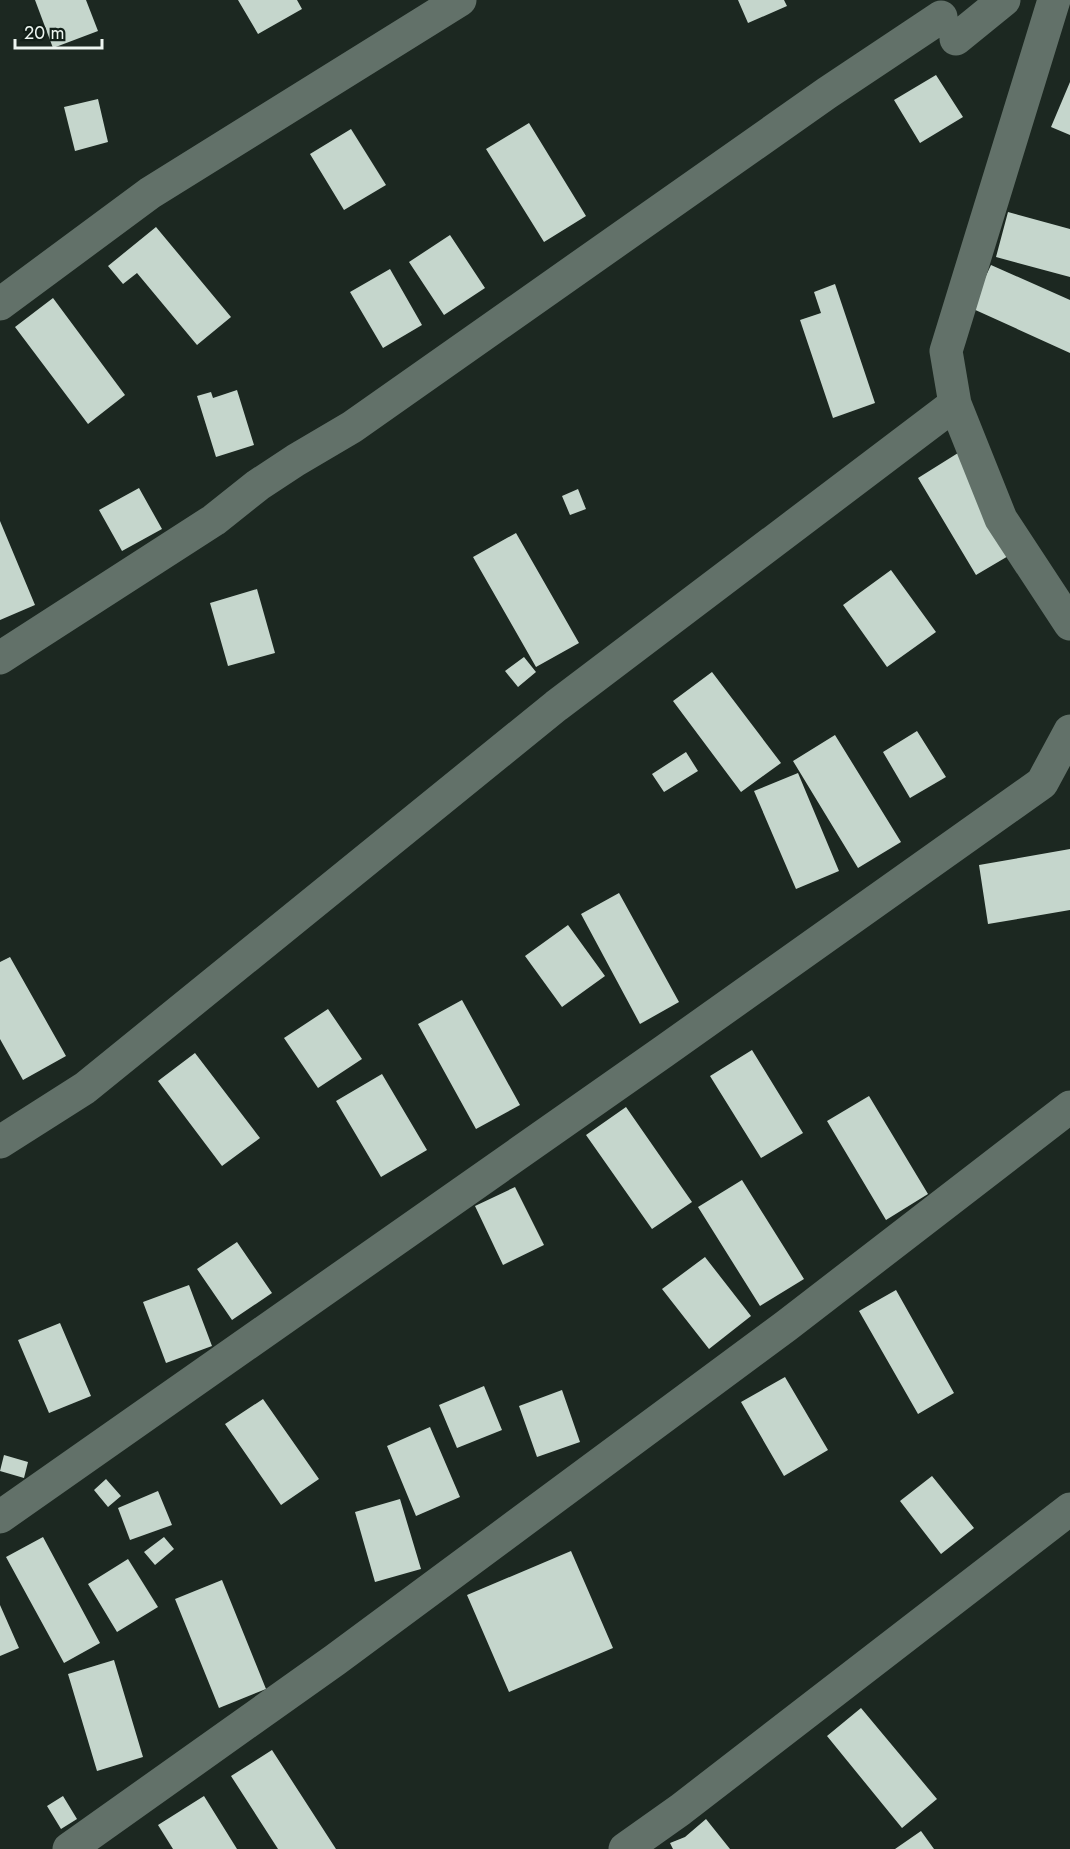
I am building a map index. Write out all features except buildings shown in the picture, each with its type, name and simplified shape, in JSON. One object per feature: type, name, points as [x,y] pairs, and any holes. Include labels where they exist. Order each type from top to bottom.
[{"type":"street","points":[[0,304],[150,193],[460,0]]},
{"type":"street","points":[[0,658],[213,520],[258,485],[296,460],[352,427],[827,93],[948,27],[956,39],[1004,0]]},
{"type":"street","points":[[1054,0],[946,351],[955,404],[1001,519],[1070,624]]},
{"type":"street","points":[[0,1142],[85,1088],[556,706],[955,404]]},
{"type":"street","points":[[0,1517],[1042,783],[1070,731]]},
{"type":"street","points":[[69,1849],[336,1660],[786,1326],[1070,1107]]},
{"type":"street","points":[[625,1849],[680,1810],[1070,1509]]}]
